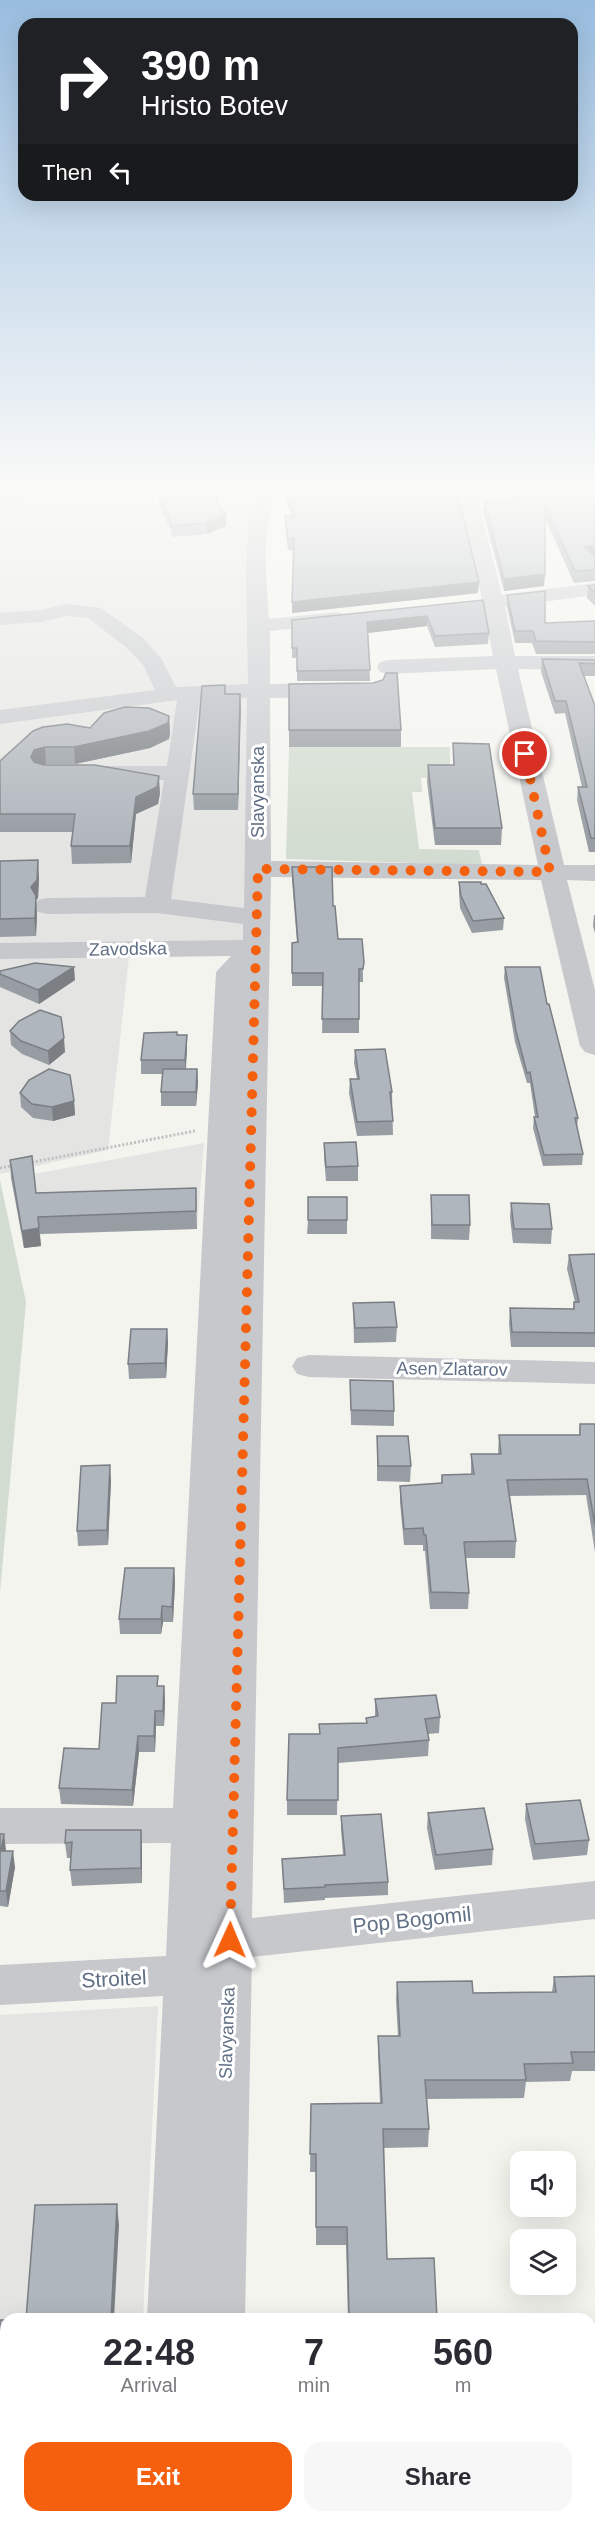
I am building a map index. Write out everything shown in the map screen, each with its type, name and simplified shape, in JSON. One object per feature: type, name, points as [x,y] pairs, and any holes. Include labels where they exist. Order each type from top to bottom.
[{"type":"street","name":"Slavyanska","points":[[219,2313],[213,1825],[256,933],[258,607]]},
{"type":"street","points":[[496,607],[505,662],[550,872],[595,1046]]},
{"type":"street","points":[[0,619],[40,616],[68,610],[94,612],[135,643],[179,694],[178,773],[157,905]]},
{"type":"street","points":[[259,626],[353,616]]},
{"type":"street","points":[[388,667],[505,662],[595,663]]},
{"type":"street","points":[[0,717],[179,694],[258,690],[350,690]]},
{"type":"street","points":[[70,773],[178,773]]},
{"type":"street","points":[[258,869],[595,873]]},
{"type":"street","points":[[47,906],[157,905],[256,933],[230,972],[224,1125],[213,1825],[215,1962],[174,2313]]},
{"type":"street","name":"Zavodska","points":[[0,951],[256,933]]},
{"type":"street","name":"Asen Zlatarov","points":[[309,1366],[595,1373]]},
{"type":"street","points":[[0,1826],[213,1825]]},
{"type":"street","name":"Pop Bogomil","points":[[215,1962],[595,1900]]},
{"type":"street","name":"Stroitel","points":[[0,1985],[215,1962]]},
{"type":"path","points":[[0,1168],[224,1125]]},
{"type":"shaded area","points":[[0,607],[258,607],[256,948],[130,948],[108,1150],[0,1174]]},
{"type":"shaded area","points":[[289,747],[450,747],[450,778],[421,778],[422,792],[412,792],[419,849],[479,850],[482,865],[286,859]]},
{"type":"shaded area","points":[[204,1143],[197,1229],[22,1235],[11,1178]]},
{"type":"shaded area","points":[[0,1180],[26,1302],[0,1593]]},
{"type":"shaded area","points":[[158,2006],[143,2313],[0,2313],[0,2015]]},
{"type":"building","points":[[419,607],[484,607],[489,633],[435,636],[427,616],[367,622],[370,670],[297,671],[297,648],[292,648],[292,620]]},
{"type":"building","points":[[510,607],[545,607],[545,623],[595,621],[595,642],[536,641],[533,631],[515,631]]},
{"type":"building","points":[[542,659],[595,660],[595,664],[579,663],[595,706],[595,838],[591,838],[578,787],[587,787],[566,701],[555,701]]},
{"type":"building","points":[[386,673],[397,673],[401,730],[289,730],[289,684],[373,683],[383,680]]},
{"type":"building","points":[[225,685],[225,694],[240,694],[238,794],[193,794],[202,686]]},
{"type":"building","points":[[125,707],[149,708],[169,716],[168,723],[149,731],[74,747],[45,747],[34,750],[31,757],[34,762],[44,765],[95,765],[159,776],[157,787],[136,797],[130,846],[71,846],[75,814],[0,814],[0,761],[33,731],[43,727],[67,724],[90,728],[104,713]]},
{"type":"building","points":[[453,743],[489,744],[502,828],[435,828],[428,765],[454,765]]},
{"type":"building","points":[[38,860],[37,880],[31,887],[36,896],[35,918],[0,919],[0,861]]},
{"type":"building","points":[[292,867],[332,867],[333,906],[335,906],[338,939],[362,939],[364,962],[363,969],[359,969],[359,1019],[322,1019],[323,973],[292,973],[292,943],[298,942]]},
{"type":"building","points":[[459,882],[486,884],[504,918],[473,921],[461,896]]},
{"type":"building","points":[[35,963],[74,967],[38,990],[0,974],[0,971]]},
{"type":"building","points":[[505,967],[540,967],[547,1004],[549,1004],[578,1118],[575,1118],[583,1154],[544,1155],[534,1117],[538,1117],[530,1072],[527,1073],[516,1031]]},
{"type":"building","points":[[40,1010],[61,1017],[64,1038],[48,1051],[21,1041],[10,1031],[19,1021]]},
{"type":"building","points":[[177,1032],[177,1035],[187,1035],[185,1060],[141,1060],[144,1033]]},
{"type":"building","points":[[385,1049],[392,1092],[390,1092],[393,1121],[357,1122],[350,1079],[359,1079],[355,1050]]},
{"type":"building","points":[[49,1069],[70,1075],[74,1101],[52,1107],[32,1104],[20,1093],[29,1080]]},
{"type":"building","points":[[163,1069],[197,1069],[196,1092],[161,1092]]},
{"type":"building","points":[[356,1142],[358,1166],[326,1167],[324,1143]]},
{"type":"building","points":[[32,1156],[36,1193],[196,1188],[196,1211],[38,1217],[39,1228],[22,1231],[10,1160]]},
{"type":"building","points":[[431,1195],[469,1195],[470,1225],[432,1225]]},
{"type":"building","points":[[308,1197],[347,1197],[347,1220],[308,1220]]},
{"type":"building","points":[[511,1203],[549,1204],[552,1229],[514,1229]]},
{"type":"building","points":[[595,1254],[595,1333],[512,1332],[510,1308],[574,1309],[574,1302],[579,1302],[569,1255]]},
{"type":"building","points":[[394,1302],[397,1327],[355,1328],[353,1303]]},
{"type":"building","points":[[131,1329],[167,1329],[165,1363],[128,1364]]},
{"type":"building","points":[[350,1380],[393,1381],[394,1411],[351,1410]]},
{"type":"building","points":[[580,1424],[595,1424],[595,1525],[587,1479],[507,1480],[516,1541],[464,1542],[469,1593],[431,1592],[426,1535],[424,1535],[423,1528],[404,1529],[400,1486],[442,1483],[442,1475],[474,1474],[471,1454],[501,1454],[499,1435],[580,1435]]},
{"type":"building","points":[[377,1436],[408,1436],[411,1466],[378,1466]]},
{"type":"building","points":[[110,1465],[107,1530],[77,1531],[81,1466]]},
{"type":"building","points":[[125,1568],[174,1568],[172,1607],[162,1606],[161,1619],[119,1619]]},
{"type":"building","points":[[117,1676],[158,1676],[157,1686],[164,1686],[163,1711],[155,1711],[154,1736],[138,1736],[132,1790],[59,1788],[64,1748],[99,1749],[102,1703],[116,1703]]},
{"type":"building","points":[[436,1695],[440,1717],[425,1719],[429,1740],[338,1748],[338,1800],[287,1800],[289,1734],[320,1734],[319,1724],[367,1723],[366,1718],[378,1716],[375,1699]]},
{"type":"building","points":[[580,1800],[589,1840],[535,1844],[526,1804]]},
{"type":"building","points":[[484,1808],[493,1849],[436,1855],[428,1813]]},
{"type":"building","points":[[381,1814],[388,1882],[284,1889],[282,1859],[345,1855],[341,1816]]},
{"type":"building","points":[[66,1830],[141,1830],[141,1868],[70,1870],[72,1842],[65,1843]]},
{"type":"building","points":[[0,1834],[4,1834],[1,1851],[13,1851],[6,1891],[0,1891]]},
{"type":"building","points":[[595,1976],[595,2052],[571,2052],[573,2063],[524,2064],[526,2080],[425,2080],[429,2129],[383,2129],[387,2259],[434,2258],[437,2313],[349,2313],[347,2227],[316,2227],[316,2154],[310,2154],[311,2104],[382,2103],[378,2036],[400,2036],[397,1982],[472,1981],[473,1993],[556,1992],[554,1977]]},
{"type":"building","points":[[117,2204],[111,2313],[26,2313],[35,2205]]},
{"type":"route","points":[[230,1940],[258,869],[550,872],[525,754]]}]
